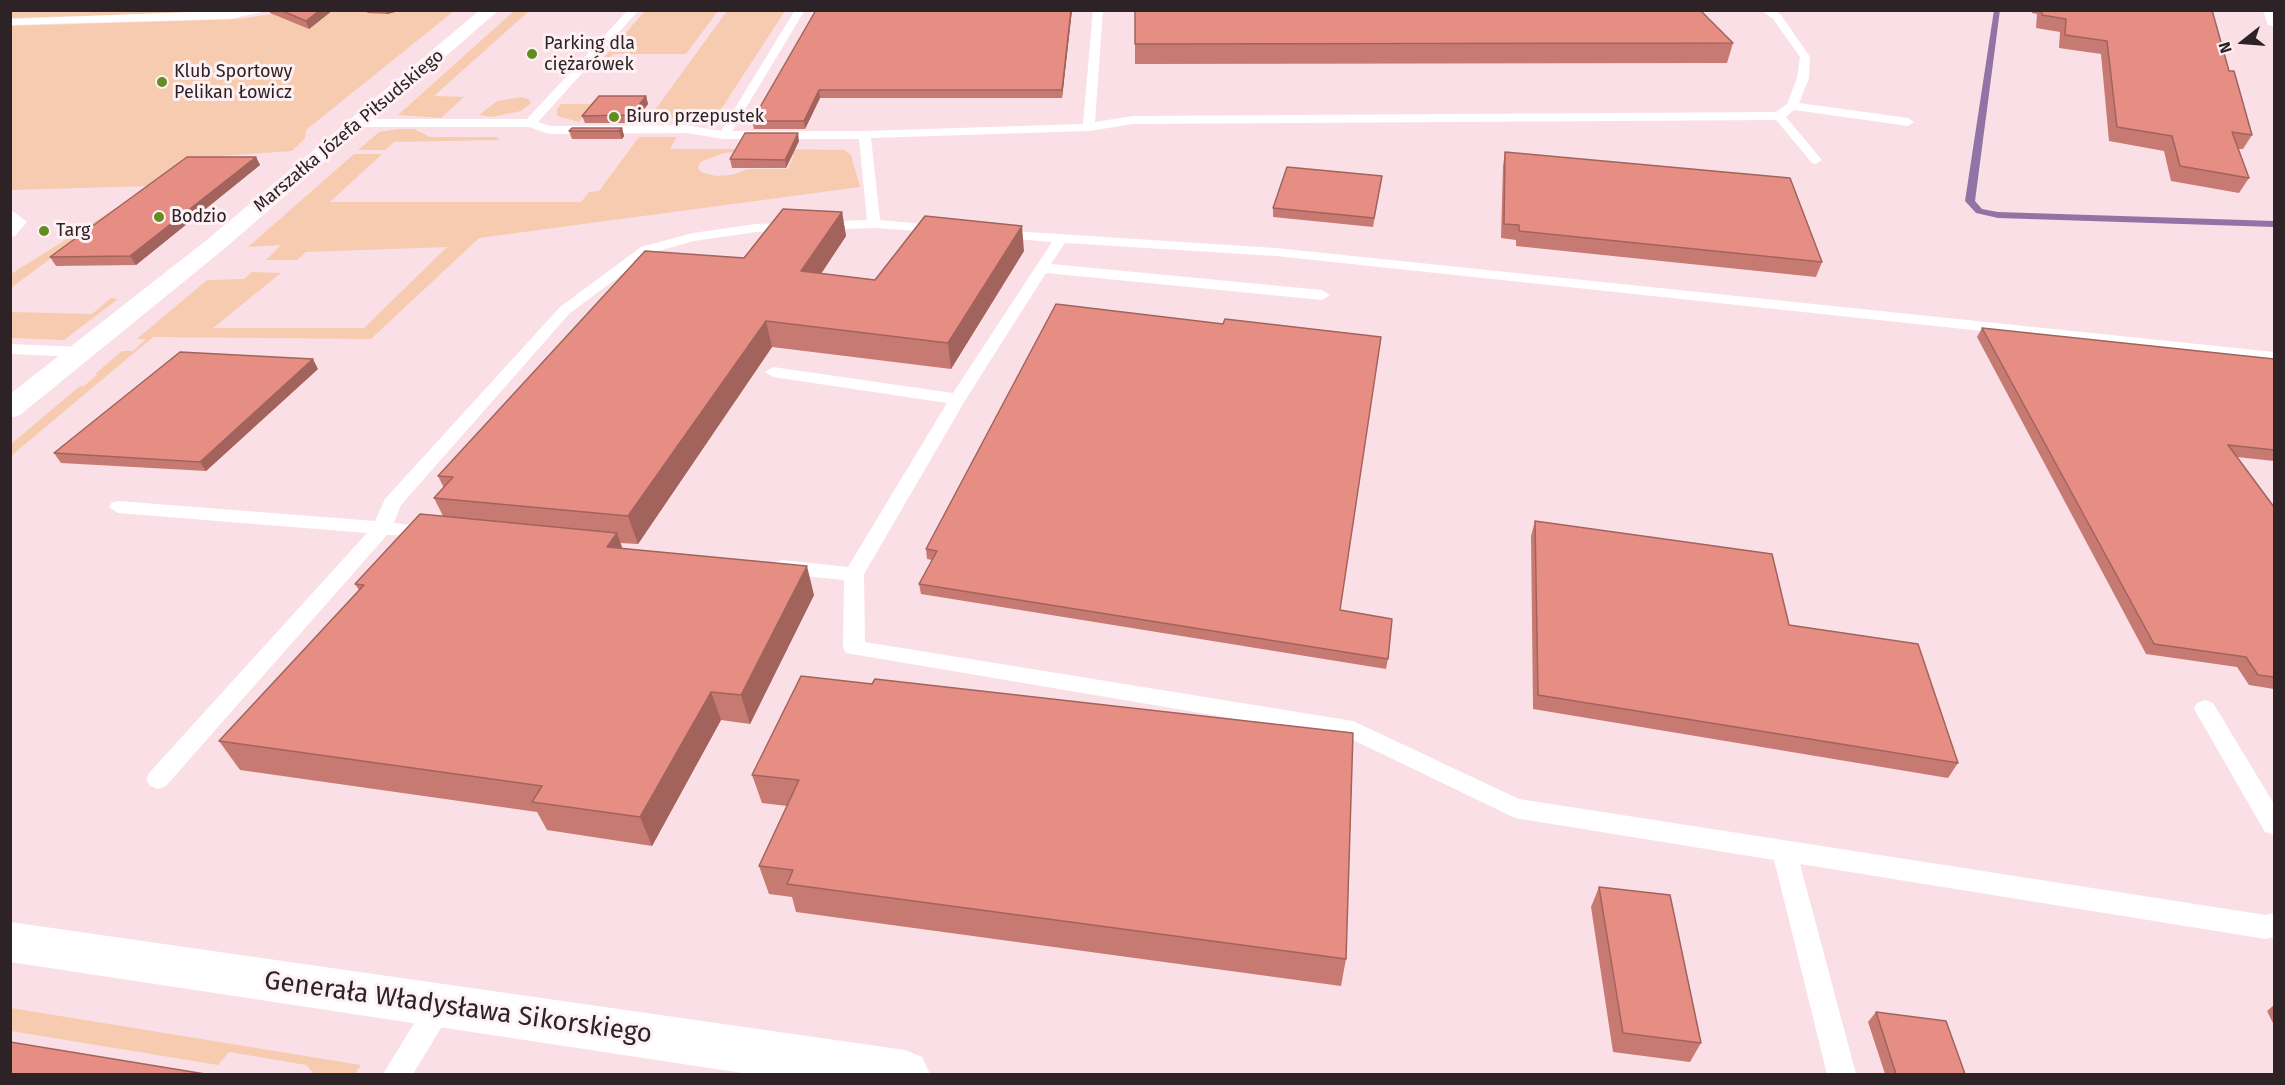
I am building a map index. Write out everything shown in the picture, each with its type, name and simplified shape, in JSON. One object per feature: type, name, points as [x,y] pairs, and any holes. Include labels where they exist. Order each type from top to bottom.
[{"type":"street","name":"Marszałka Józefa Piłsudskiego","points":[[10,409],[216,244],[491,10]]},
{"type":"street","points":[[2271,10],[2274,21]]},
{"type":"street","name":"Generała Władysława Sikorskiego","points":[[10,942],[905,1074]]},
{"type":"lane","points":[[10,22],[230,16],[266,10]]},
{"type":"lane","points":[[530,123],[634,10]]},
{"type":"lane","points":[[724,135],[800,10]]},
{"type":"lane","points":[[1089,128],[1098,10]]},
{"type":"lane","points":[[359,123],[530,123],[549,130],[686,129],[724,135],[865,135],[1089,128],[1133,120],[1779,116],[1792,106],[1803,78],[1805,57],[1777,17],[1766,10]]},
{"type":"lane","points":[[1792,106],[1908,122]]},
{"type":"lane","points":[[1779,116],[1816,160]]},
{"type":"lane","points":[[865,135],[874,224]]},
{"type":"lane","points":[[10,213],[20,222],[10,233]]},
{"type":"lane","points":[[158,779],[382,528],[392,503],[565,310],[646,250],[693,237],[756,228],[874,224],[961,231]]},
{"type":"lane","points":[[982,233],[1299,254],[2274,357]]},
{"type":"lane","points":[[1061,238],[958,399],[854,574],[854,648],[1353,730],[1515,808],[2266,927],[2274,925]]},
{"type":"lane","points":[[1043,268],[1322,295]]},
{"type":"lane","points":[[10,349],[81,352]]},
{"type":"lane","points":[[773,372],[958,399]]},
{"type":"lane","points":[[118,507],[454,535]]},
{"type":"lane","points":[[761,565],[854,574]]},
{"type":"lane","points":[[2205,709],[2274,825]]},
{"type":"lane","points":[[1784,851],[1841,1074]]},
{"type":"lane","points":[[397,1074],[441,1005]]},
{"type":"shaded area","name":"Klub Sportowy Pelikan Łowicz","points":[[289,10],[454,11],[306,130],[305,138],[292,151],[221,156],[86,232],[11,288],[11,274],[151,186],[11,190],[11,26],[239,19],[273,14],[280,17]]},
{"type":"shaded area","points":[[243,11],[11,18],[10,12]]},
{"type":"shaded area","points":[[514,11],[529,11],[434,96],[464,97],[441,118],[398,115]]},
{"type":"shaded area","points":[[645,11],[718,11],[686,54],[613,54],[606,62],[601,61]]},
{"type":"shaded area","points":[[727,11],[785,11],[716,117],[693,123],[696,118],[649,118]]},
{"type":"shaded area","points":[[521,97],[529,99],[531,103],[521,111],[492,117],[479,115],[497,101]]},
{"type":"shaded area","points":[[561,104],[595,104],[579,122],[557,116],[557,109]]},
{"type":"shaded area","points":[[414,129],[430,137],[496,137],[500,140],[394,142],[385,150],[358,150],[379,132]]},
{"type":"shaded area","points":[[639,137],[677,137],[670,149],[769,149],[724,153],[700,162],[698,168],[701,172],[716,176],[731,175],[748,169],[788,169],[794,155],[774,154],[777,149],[844,150],[851,155],[860,187],[479,238],[371,339],[153,337],[11,456],[11,444],[80,386],[84,386],[122,351],[133,351],[146,339],[137,339],[207,280],[244,279],[252,272],[281,273],[213,328],[364,328],[447,247],[306,252],[297,260],[266,260],[281,245],[248,247],[354,154],[382,154],[330,202],[581,202],[589,192],[599,191]]},
{"type":"shaded area","points":[[111,298],[118,299],[64,340],[11,338],[11,312],[92,314]]},
{"type":"shaded area","points":[[11,1008],[361,1065],[355,1074],[314,1074],[306,1065],[229,1052],[218,1065],[11,1031]]},
{"type":"building","points":[[280,10],[320,10],[306,21]]},
{"type":"building","points":[[816,10],[1071,10],[1062,90],[819,90],[804,121],[752,121]]},
{"type":"building","points":[[1135,10],[1700,10],[1733,43],[1135,44]]},
{"type":"building","points":[[2042,10],[2212,10],[2229,71],[2234,71],[2252,135],[2232,132],[2249,178],[2180,166],[2172,136],[2117,127],[2107,41],[2065,35],[2066,19],[2042,15]]},
{"type":"building","points":[[599,96],[646,96],[631,115],[582,116]]},
{"type":"building","points":[[572,128],[622,128],[619,131],[569,131]]},
{"type":"building","points":[[745,133],[798,133],[785,160],[730,159]]},
{"type":"building","points":[[1505,152],[1790,178],[1822,262],[1519,231],[1519,225],[1504,224]]},
{"type":"building","name":"Bodzio","points":[[187,157],[256,157],[130,256],[50,257]]},
{"type":"building","points":[[1287,167],[1382,176],[1374,218],[1273,208]]},
{"type":"building","points":[[783,209],[842,212],[801,271],[875,280],[925,216],[1022,226],[948,343],[766,321],[628,516],[434,498],[453,477],[438,476],[645,251],[744,258]]},
{"type":"building","points":[[1056,304],[1223,324],[1225,319],[1381,337],[1340,610],[1392,619],[1388,659],[919,584],[937,551],[926,549]]},
{"type":"building","points":[[1982,328],[2274,359],[2274,450],[2228,445],[2274,507],[2274,677],[2258,675],[2246,657],[2154,644]]},
{"type":"building","points":[[180,352],[313,359],[200,462],[54,453]]},
{"type":"building","points":[[420,514],[617,533],[607,547],[807,566],[741,695],[711,692],[640,817],[532,802],[542,786],[219,741],[364,585],[355,584]]},
{"type":"building","points":[[1535,521],[1772,554],[1789,625],[1918,644],[1958,763],[1538,695]]},
{"type":"building","points":[[801,676],[872,684],[875,679],[1353,733],[1346,959],[787,884],[793,870],[759,866],[799,780],[752,775]]},
{"type":"building","points":[[1599,887],[1670,895],[1701,1043],[1623,1033]]},
{"type":"building","points":[[1876,1012],[1946,1021],[1965,1074],[1896,1074]]},
{"type":"building","points":[[10,1042],[205,1074],[10,1074]]},
{"type":"waterway","points":[[1997,10],[1970,201],[1979,211],[1998,215],[2274,224]]},
{"type":"place","name":"Parking dla ciężarówek","points":[[532,54]]},
{"type":"place","name":"Klub Sportowy Pelikan Łowicz","points":[[162,82]]},
{"type":"place","name":"Biuro przepustek","points":[[614,117]]},
{"type":"place","name":"Bodzio","points":[[159,217]]},
{"type":"place","name":"Targ","points":[[44,231]]}]
